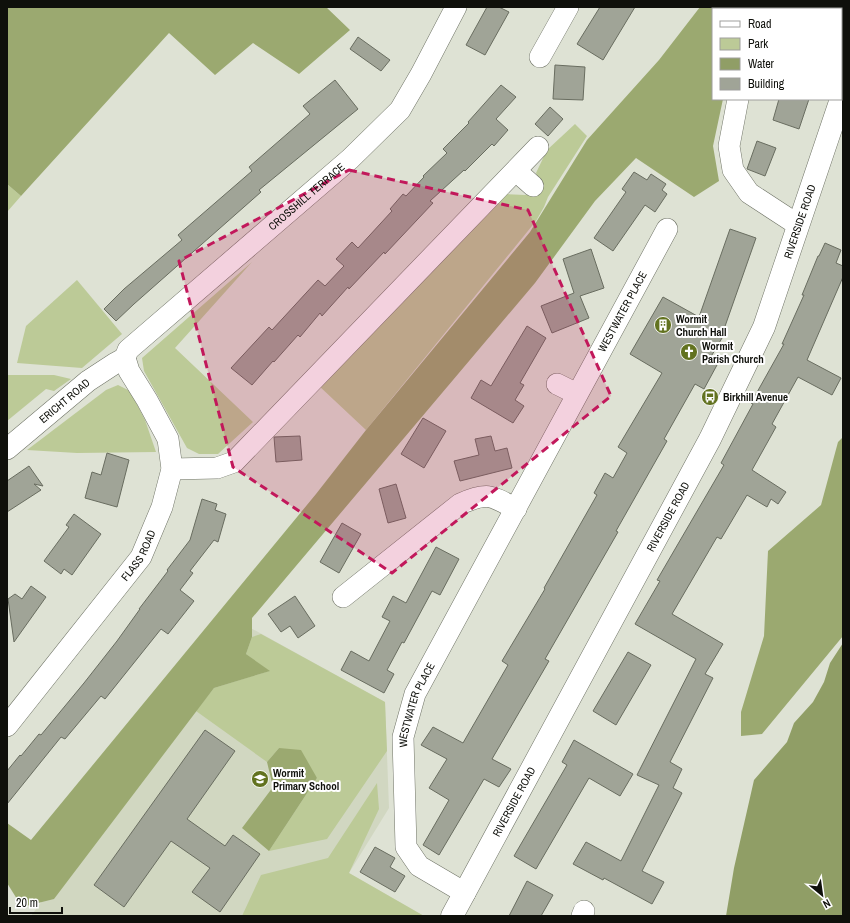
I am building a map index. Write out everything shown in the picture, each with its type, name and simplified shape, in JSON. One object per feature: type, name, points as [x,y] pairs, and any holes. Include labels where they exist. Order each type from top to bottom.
[{"type":"main road","name":"RIVERSIDE ROAD","points":[[452,916],[710,439],[764,327],[840,100]]},
{"type":"street","name":"CROSSHILL TERRACE","points":[[125,358],[128,350],[350,160],[400,110],[421,74],[456,7]]},
{"type":"street","points":[[540,57],[568,7]]},
{"type":"street","points":[[738,100],[729,146],[733,170],[749,193],[798,226]]},
{"type":"street","points":[[172,469],[217,468],[234,462],[538,147]]},
{"type":"street","points":[[516,171],[533,186]]},
{"type":"street","name":"WESTWATER PLACE","points":[[465,893],[419,866],[406,847],[403,737],[416,694],[667,229]]},
{"type":"street","name":"ERICHT ROAD","points":[[7,450],[88,381],[125,358]]},
{"type":"street","name":"FLASS ROAD","points":[[7,726],[141,557],[162,507],[172,469],[168,439],[129,371],[125,358]]},
{"type":"street","points":[[557,384],[577,394]]},
{"type":"street","points":[[343,597],[460,504],[478,496],[494,497],[516,509]]},
{"type":"highlighted area","points":[[349,170],[528,210],[611,396],[392,573],[233,467],[179,261]]},
{"type":"shaded area","points":[[7,7],[326,7],[350,30],[299,74],[253,43],[215,75],[169,33],[21,196],[7,184]]},
{"type":"shaded area","points":[[700,7],[772,7],[712,8],[712,100],[723,100],[713,146],[719,181],[694,197],[636,158],[595,201],[535,283],[252,618],[252,637],[246,654],[270,671],[214,688],[54,899],[22,907],[7,883],[7,823],[31,840],[530,232],[587,140],[659,60]]},
{"type":"shaded area","points":[[843,437],[843,636],[762,734],[741,736],[741,712],[764,636],[768,551],[821,505],[838,442]]},
{"type":"shaded area","name":"Wormit Primary School","points":[[247,626],[385,702],[389,808],[349,873],[424,916],[31,916]]},
{"type":"shaded area","points":[[279,748],[301,750],[317,778],[269,851],[242,828],[273,787],[267,762]]},
{"type":"green space","points":[[575,124],[587,136],[548,197],[536,221],[366,430],[318,385],[505,194],[525,195],[537,193],[541,186],[536,173],[547,150]]},
{"type":"green space","points":[[7,184],[21,196],[7,212]]},
{"type":"green space","points":[[252,262],[175,348],[253,422],[218,454],[199,454],[187,448],[144,371],[142,358]]},
{"type":"green space","points":[[77,280],[122,334],[82,368],[17,363],[26,326]]},
{"type":"green space","points":[[8,375],[54,375],[71,379],[54,391],[46,389],[7,421]]},
{"type":"green space","points":[[118,385],[130,391],[145,420],[156,452],[77,453],[27,450],[106,390]]},
{"type":"green space","points":[[261,634],[385,702],[387,751],[327,839],[269,851],[317,778],[279,748],[267,762],[196,711],[214,688],[269,671],[246,654],[252,637]]},
{"type":"green space","points":[[377,783],[379,809],[349,873],[424,916],[242,916],[261,875],[328,858]]},
{"type":"water","points":[[843,643],[843,916],[726,916],[734,868],[754,780],[787,742],[794,723],[813,702],[824,682],[830,663]]},
{"type":"building","points":[[487,7],[499,7],[509,12],[485,55],[466,45]]},
{"type":"building","points":[[600,7],[635,7],[603,60],[577,44]]},
{"type":"building","points":[[358,37],[390,60],[381,71],[350,49]]},
{"type":"building","points":[[555,65],[585,67],[583,100],[553,99]]},
{"type":"building","points":[[335,80],[358,109],[259,190],[261,192],[116,321],[104,309],[124,289],[182,240],[178,235],[252,171],[249,167],[310,114],[303,106]]},
{"type":"building","points":[[501,85],[516,97],[496,119],[508,130],[494,146],[492,144],[465,171],[464,170],[430,201],[433,203],[385,254],[384,252],[349,289],[348,287],[322,316],[320,313],[300,337],[298,335],[252,385],[231,368],[269,327],[272,330],[318,280],[325,286],[344,266],[336,259],[352,242],[358,248],[392,211],[390,209],[403,194],[406,196],[424,177],[423,176],[447,153],[443,149],[469,123],[468,122]]},
{"type":"building","points":[[779,100],[809,100],[799,129],[773,120]]},
{"type":"building","points":[[550,107],[563,119],[548,136],[535,124]]},
{"type":"building","points":[[757,141],[776,148],[765,176],[747,169]]},
{"type":"building","points":[[634,172],[647,180],[651,174],[666,184],[662,190],[667,194],[655,212],[645,205],[613,251],[594,238],[626,192],[622,189]]},
{"type":"building","points":[[730,229],[756,238],[723,332],[725,333],[709,360],[717,365],[704,389],[695,384],[664,439],[667,441],[616,531],[618,532],[545,659],[549,661],[492,759],[511,769],[499,787],[484,779],[439,855],[423,845],[449,800],[429,788],[447,759],[421,745],[433,727],[463,743],[508,665],[502,661],[545,589],[544,588],[597,495],[594,493],[605,473],[613,478],[627,453],[618,447],[662,373],[630,354],[663,297],[699,317]]},
{"type":"building","points":[[825,243],[841,250],[836,263],[843,266],[843,277],[807,360],[841,378],[832,395],[798,377],[772,424],[776,427],[752,470],[786,492],[778,504],[771,499],[767,507],[747,495],[721,539],[717,537],[672,614],[723,644],[705,674],[713,678],[670,762],[682,769],[673,788],[682,793],[642,871],[664,882],[652,904],[604,878],[603,880],[573,864],[586,842],[621,861],[659,785],[637,775],[696,659],[635,624],[660,581],[657,580],[724,465],[721,463],[753,404],[751,403],[784,344],[782,344],[804,295],[802,295],[818,256]]},
{"type":"building","points":[[591,249],[604,288],[580,296],[589,318],[552,333],[541,306],[574,293],[563,259]]},
{"type":"building","points":[[527,326],[546,338],[520,383],[524,385],[515,400],[524,406],[513,423],[471,398],[481,380],[491,386]]},
{"type":"building","points":[[423,418],[446,431],[424,468],[401,454]]},
{"type":"building","points":[[300,436],[302,460],[276,462],[274,437]]},
{"type":"building","points":[[491,436],[495,451],[507,448],[512,468],[460,481],[454,461],[479,455],[475,439]]},
{"type":"building","points":[[107,453],[129,460],[117,507],[85,498],[92,472],[101,475]]},
{"type":"building","points":[[29,466],[43,486],[34,484],[41,490],[7,512],[7,481]]},
{"type":"building","points":[[396,484],[406,518],[388,523],[379,489]]},
{"type":"building","points":[[202,499],[217,504],[215,510],[226,514],[218,542],[214,540],[190,571],[193,573],[180,590],[194,601],[168,634],[161,629],[105,699],[101,696],[65,739],[61,737],[7,804],[7,771],[39,734],[41,735],[84,683],[168,571],[167,570],[190,540]]},
{"type":"building","points":[[74,514],[101,534],[72,575],[64,569],[61,574],[44,561],[69,527],[66,525]]},
{"type":"building","points":[[342,523],[361,534],[339,573],[320,562]]},
{"type":"building","points":[[436,547],[459,559],[440,595],[432,591],[404,643],[402,642],[387,670],[394,674],[384,693],[341,670],[351,651],[369,661],[390,621],[382,617],[393,596],[406,603]]},
{"type":"building","points":[[31,586],[46,597],[14,642],[8,599],[15,594],[22,599]]},
{"type":"building","points":[[295,596],[315,626],[298,638],[290,626],[281,632],[268,614]]},
{"type":"building","points":[[628,652],[651,665],[616,725],[593,711]]},
{"type":"building","points":[[205,730],[235,751],[187,819],[225,846],[233,835],[260,854],[220,912],[192,892],[210,868],[171,841],[124,907],[94,885]]},
{"type":"building","points":[[574,740],[633,774],[620,796],[589,778],[536,869],[514,856],[567,765],[562,762]]},
{"type":"building","points":[[375,847],[395,858],[390,867],[405,876],[395,892],[360,872]]},
{"type":"building","points":[[527,881],[553,895],[541,916],[509,916]]},
{"type":"place","name":"Wormit Church Hall","points":[[663,325]]},
{"type":"place","name":"Wormit Parish Church","points":[[689,352]]},
{"type":"place","name":"Birkhill Avenue","points":[[710,397]]},
{"type":"place","name":"Wormit Primary School","points":[[260,779]]}]
